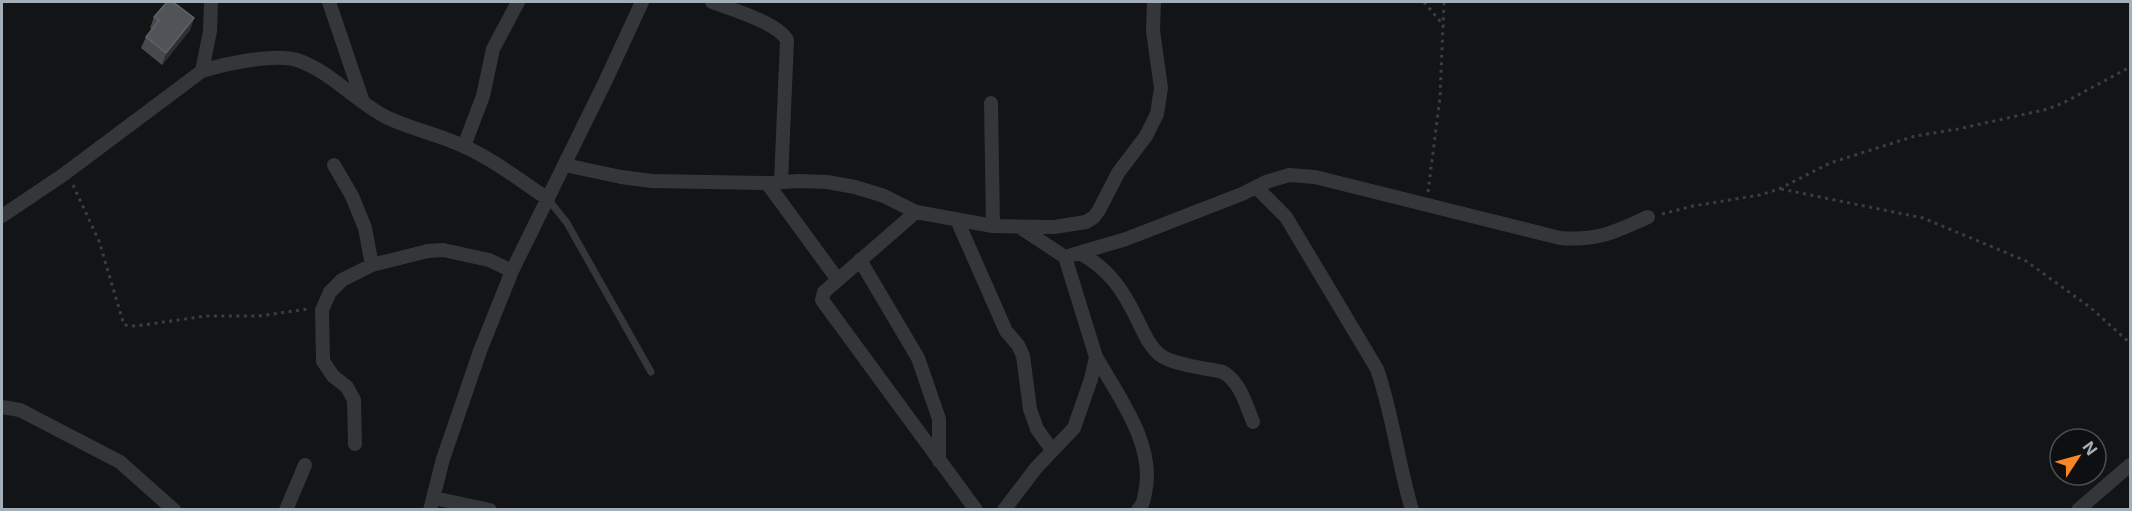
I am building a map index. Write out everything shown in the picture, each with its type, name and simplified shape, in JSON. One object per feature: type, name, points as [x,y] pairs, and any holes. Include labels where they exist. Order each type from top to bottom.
[{"type":"street","points":[[202,71],[210,31],[211,2]]},
{"type":"street","points":[[329,2],[363,102]]},
{"type":"street","points":[[465,146],[483,96],[493,49],[518,2]]},
{"type":"street","points":[[490,510],[432,504],[443,459],[480,351],[512,271],[642,2]]},
{"type":"street","points":[[712,2],[770,26],[784,34],[787,40],[774,183],[838,280]]},
{"type":"street","points":[[565,165],[652,181],[827,182],[855,187],[884,196],[916,212],[993,226],[1021,228],[1086,222],[1094,217],[1118,173],[1153,126],[1160,102],[1161,88],[1153,31],[1154,2]]},
{"type":"street","points":[[2,216],[67,172],[202,71],[219,65],[275,58],[296,60],[323,74],[386,117],[465,146],[513,175],[548,200]]},
{"type":"street","points":[[991,103],[993,226]]},
{"type":"street","points":[[334,165],[352,196],[365,228],[372,266]]},
{"type":"street","points":[[1065,257],[1126,239],[1257,188],[1266,182],[1289,175],[1315,177],[1560,238],[1584,240],[1605,236],[1648,218]]},
{"type":"street","points":[[1257,188],[1286,217],[1377,369],[1384,389],[1402,477],[1412,510]]},
{"type":"street","points":[[916,212],[824,292],[822,300],[976,510]]},
{"type":"street","points":[[957,220],[1006,331],[1018,345],[1023,356],[1030,409],[1036,429],[1052,450]]},
{"type":"street","points":[[1021,228],[1065,257],[1095,357],[1141,438],[1147,459],[1148,481],[1143,504],[1138,510]]},
{"type":"street","points":[[355,444],[354,400],[347,387],[333,376],[323,361],[322,309],[330,292],[342,280],[372,266],[428,251],[442,250],[489,260],[512,271]]},
{"type":"street","points":[[1080,253],[1098,263],[1109,274],[1132,308],[1148,341],[1160,355],[1170,360],[1223,372],[1230,376],[1254,422]]},
{"type":"street","points":[[860,261],[918,358],[939,419],[939,461]]},
{"type":"street","points":[[1004,510],[1025,481],[1074,428],[1091,379],[1095,357]]},
{"type":"street","points":[[2,407],[20,410],[120,462],[174,510]]},
{"type":"street","points":[[286,510],[306,465]]},
{"type":"street","points":[[2078,510],[2130,465]]},
{"type":"lane","points":[[548,200],[567,224],[651,372]]},
{"type":"path","points":[[1424,2],[1444,26]]},
{"type":"path","points":[[1425,206],[1440,98],[1444,2]]},
{"type":"path","points":[[1648,218],[1693,206],[1760,195],[1779,189],[1830,163],[1916,136],[2048,109],[2130,67]]},
{"type":"path","points":[[67,172],[99,241],[124,325],[136,326],[206,316],[259,316],[302,309],[322,309]]},
{"type":"path","points":[[1779,189],[1923,218],[2026,261],[2091,308],[2130,344]]},
{"type":"building","points":[[167,2],[173,2],[194,18],[166,53],[146,37],[159,20],[154,17]]}]
